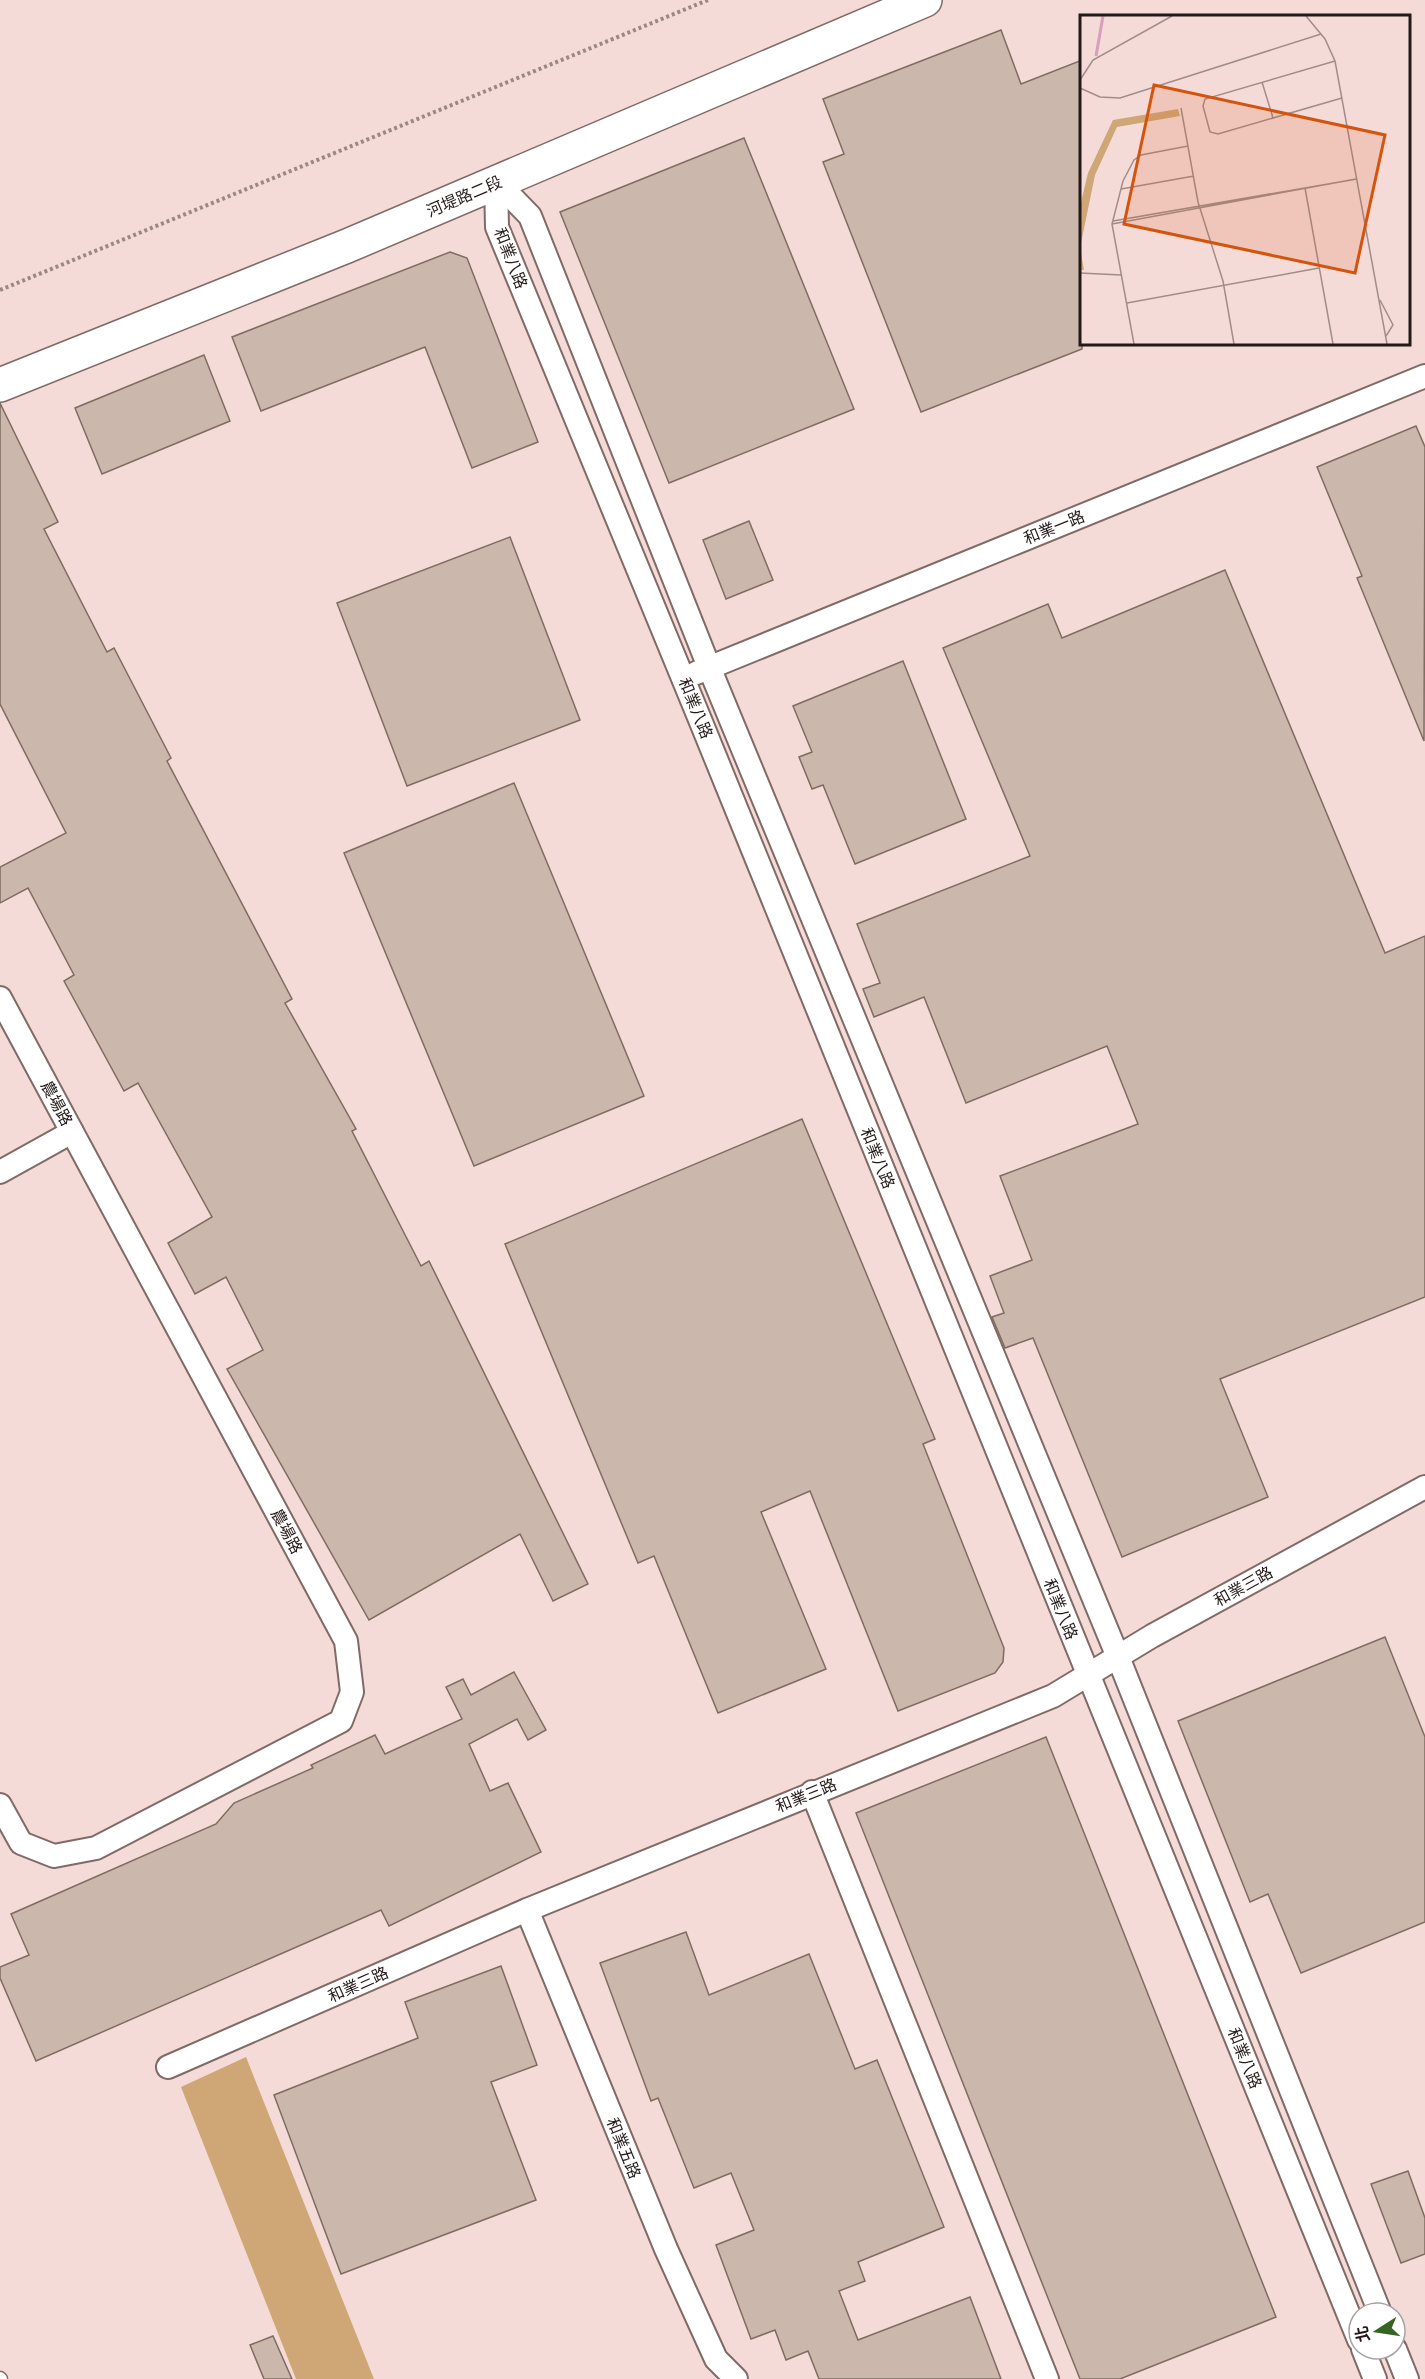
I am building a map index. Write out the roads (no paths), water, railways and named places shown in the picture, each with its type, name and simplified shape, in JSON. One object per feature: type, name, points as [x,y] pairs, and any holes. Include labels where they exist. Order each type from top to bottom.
[{"type":"main road","name":"河堤路二段","points":[[0,385],[347,246],[925,0]]},
{"type":"street","name":"和業八路","points":[[496,181],[530,216],[709,667],[1118,1657],[1375,2301]]},
{"type":"street","name":"和業八路","points":[[496,181],[497,227],[683,678],[1347,2311]]},
{"type":"street","name":"和業一路","points":[[683,678],[1425,376]]},
{"type":"street","name":"農場路","points":[[0,998],[346,1641],[352,1692],[341,1721],[96,1848],[54,1856],[21,1843],[0,1805]]},
{"type":"street","points":[[0,1172],[72,1132]]},
{"type":"street","name":"和業三路","points":[[168,2067],[526,1910],[1053,1695],[1425,1487]]},
{"type":"street","points":[[812,1792],[1047,2379]]},
{"type":"street","name":"和業五路","points":[[526,1910],[666,2249],[716,2358],[736,2379]]},
{"type":"street","points":[[1368,2361],[1375,2379]]},
{"type":"street","points":[[1400,2361],[1407,2379]]}]
